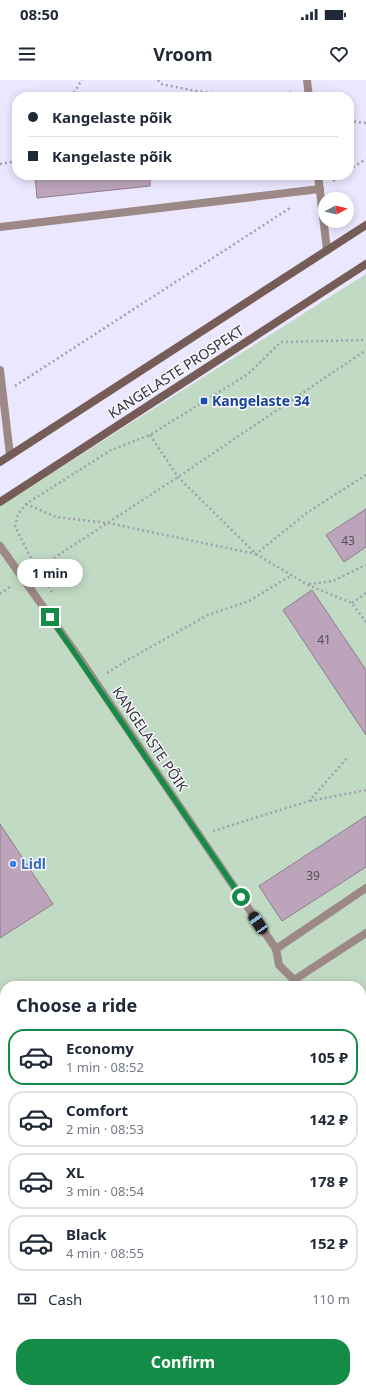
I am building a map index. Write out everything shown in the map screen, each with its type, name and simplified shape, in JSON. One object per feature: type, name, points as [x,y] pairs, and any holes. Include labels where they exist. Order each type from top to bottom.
[{"type":"main road","name":"KANGELASTE PROSPEKT","points":[[0,462],[366,225]]},
{"type":"main road","name":"KANGELASTE PROSPEKT","points":[[0,502],[366,264]]},
{"type":"street","points":[[307,80],[309,92]]},
{"type":"street","points":[[319,180],[327,250]]},
{"type":"street","points":[[0,227],[320,189]]},
{"type":"street","points":[[0,370],[3,394],[3,418],[10,455]]},
{"type":"street","name":"KANGELASTE PÕIK","points":[[0,546],[91,676],[276,949],[279,965],[294,980],[366,933]]},
{"type":"street","points":[[276,949],[366,888]]},
{"type":"path","points":[[74,92],[82,80]]},
{"type":"path","points":[[158,80],[161,84],[204,92]]},
{"type":"path","points":[[354,122],[366,123]]},
{"type":"path","points":[[354,167],[366,160]]},
{"type":"path","points":[[0,164],[12,162]]},
{"type":"path","points":[[320,189],[334,180]]},
{"type":"path","points":[[3,394],[293,206]]},
{"type":"path","points":[[54,595],[37,569],[15,527],[18,514],[26,504],[112,450],[150,435],[248,374],[281,342],[366,340]]},
{"type":"path","points":[[0,594],[22,578],[178,477],[366,350]]},
{"type":"path","points":[[150,435],[178,477],[256,554],[308,585],[352,603],[366,622]]},
{"type":"path","points":[[256,554],[308,512],[366,475]]},
{"type":"path","points":[[26,504],[56,517],[108,523],[256,554]]},
{"type":"path","points":[[308,585],[333,581],[366,564]]},
{"type":"path","points":[[106,673],[208,615],[249,601],[292,575]]},
{"type":"path","points":[[352,603],[366,593]]},
{"type":"path","points":[[102,667],[111,680]]},
{"type":"path","points":[[309,801],[348,757]]},
{"type":"path","points":[[210,832],[309,801],[366,790]]},
{"type":"green space","points":[[366,274],[366,981],[0,981],[0,506]]},
{"type":"building","points":[[35,180],[150,180],[150,186],[37,198]]},
{"type":"building","points":[[366,509],[366,547],[344,562],[326,535]]},
{"type":"building","points":[[312,590],[366,670],[366,735],[283,610]]},
{"type":"building","points":[[366,816],[366,867],[282,921],[259,886]]},
{"type":"building","name":"Lidl","points":[[0,824],[53,904],[0,938]]},
{"type":"place","name":"Kangelaste 34","points":[[204,401]]},
{"type":"place","name":"Lidl","points":[[13,864]]},
{"type":"route","points":[[50,617],[241,897]]}]
